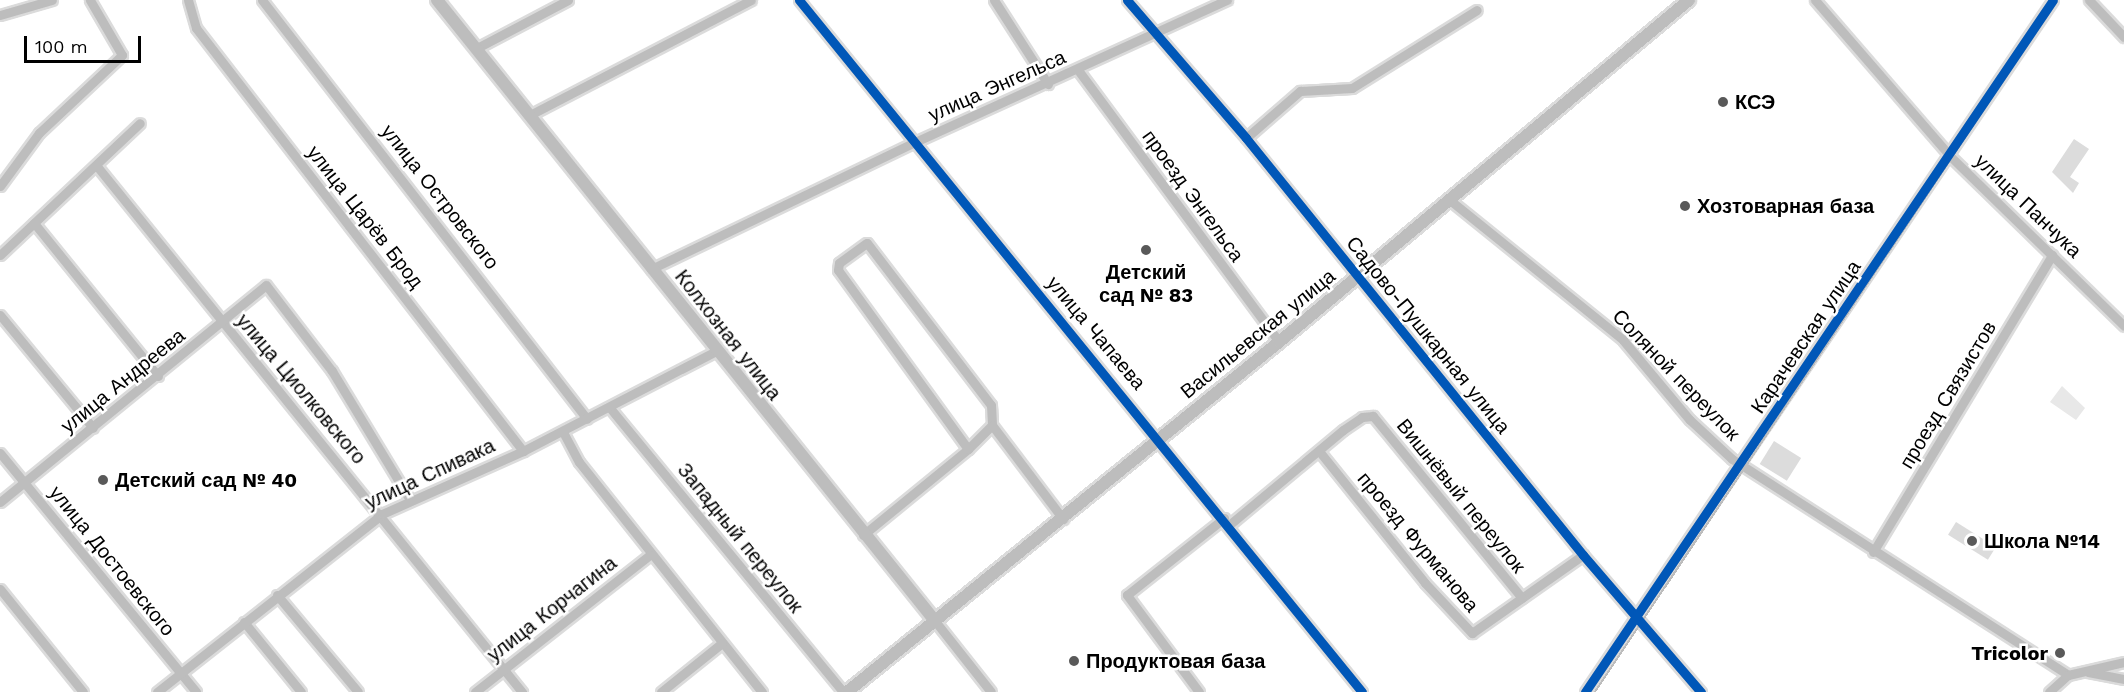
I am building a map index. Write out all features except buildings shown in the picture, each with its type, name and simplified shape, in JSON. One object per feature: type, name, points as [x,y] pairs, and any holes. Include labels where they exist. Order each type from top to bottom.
[{"type":"main road","name":"Колхозная улица","points":[[437,0],[863,536],[935,621]]},
{"type":"main road","name":"Васильевская улица","points":[[847,692],[1280,342],[1689,0]]},
{"type":"street","points":[[0,15],[52,0]]},
{"type":"street","points":[[0,186],[39,134],[122,55],[90,0]]},
{"type":"street","name":"улица Царёв Брод","points":[[188,0],[196,28],[523,451]]},
{"type":"street","name":"улица Островского","points":[[262,0],[587,419]]},
{"type":"street","points":[[477,48],[568,0]]},
{"type":"street","points":[[530,115],[751,0]]},
{"type":"street","name":"улица Чапаева","points":[[799,0],[1160,439],[1362,692]]},
{"type":"street","points":[[994,0],[1048,84]]},
{"type":"street","name":"Садово-Пушкарная улица","points":[[1127,0],[1246,138],[1583,555],[1701,692]]},
{"type":"street","name":"улица Энгельса","points":[[651,269],[915,141],[1048,84],[1227,0]]},
{"type":"street","name":"улица Панчука","points":[[1815,0],[1950,156],[2124,327]]},
{"type":"street","name":"Карачевская улица","points":[[1585,692],[1742,465],[2053,0]]},
{"type":"street","points":[[2089,0],[2124,37]]},
{"type":"street","points":[[1246,138],[1300,92],[1352,88],[1477,10]]},
{"type":"street","name":"проезд Энгельса","points":[[1078,70],[1280,342]]},
{"type":"street","points":[[0,255],[140,123]]},
{"type":"street","name":"улица Циолковского","points":[[96,165],[223,324],[382,514],[522,692]]},
{"type":"street","name":"Соляной переулок","points":[[1451,201],[1623,340],[1708,440],[1873,552],[2068,675]]},
{"type":"street","points":[[34,223],[158,376]]},
{"type":"street","points":[[968,449],[838,270],[839,263],[863,244],[872,244],[991,405],[992,425],[1063,519]]},
{"type":"street","name":"проезд Связистов","points":[[1873,552],[2052,255]]},
{"type":"street","name":"улица Андреева","points":[[0,502],[223,324],[266,285],[332,371],[410,500]]},
{"type":"street","points":[[0,315],[93,428]]},
{"type":"street","name":"улица Спивака","points":[[158,692],[277,595],[382,514],[563,432],[716,351]]},
{"type":"street","name":"Западный переулок","points":[[610,408],[843,692]]},
{"type":"street","name":"Вишнёвый переулок","points":[[1319,451],[1362,417],[1372,416],[1522,598]]},
{"type":"street","points":[[863,536],[968,449],[992,425]]},
{"type":"street","points":[[563,432],[579,462],[650,555],[762,692]]},
{"type":"street","points":[[1199,692],[1127,595],[1319,451]]},
{"type":"street","name":"проезд Фурманова","points":[[1319,451],[1468,631],[1481,631],[1522,598],[1583,555]]},
{"type":"street","name":"улица Достоевского","points":[[0,453],[196,692]]},
{"type":"street","name":"улица Корчагина","points":[[475,692],[650,555]]},
{"type":"street","points":[[0,589],[83,692]]},
{"type":"street","points":[[277,595],[358,692]]},
{"type":"street","name":"Колхозная улица","points":[[935,621],[991,692]]},
{"type":"street","points":[[244,622],[301,692]]},
{"type":"street","points":[[661,692],[722,643]]},
{"type":"street","points":[[2049,692],[2068,675],[2124,662]]},
{"type":"street","points":[[2084,671],[2124,679]]},
{"type":"shaded area","points":[[2062,386],[2085,408],[2076,420],[2050,402]]},
{"type":"tram line","points":[[1595,692],[2057,0]]},
{"type":"cycle path","points":[[799,0],[1362,692]]},
{"type":"cycle path","points":[[1127,0],[1246,138],[1583,555],[1701,692]]},
{"type":"cycle path","points":[[1585,692],[2053,0]]},
{"type":"place","name":"КСЭ","points":[[1723,102]]},
{"type":"place","name":"Хозтоварная база","points":[[1685,206]]},
{"type":"place","name":"Детский сад № 83","points":[[1146,250]]},
{"type":"place","name":"Детский сад № 40","points":[[103,480]]},
{"type":"place","name":"Школа №14","points":[[1972,541]]},
{"type":"place","name":"Tricolor","points":[[2060,653]]},
{"type":"place","name":"Продуктовая база","points":[[1074,661]]}]
